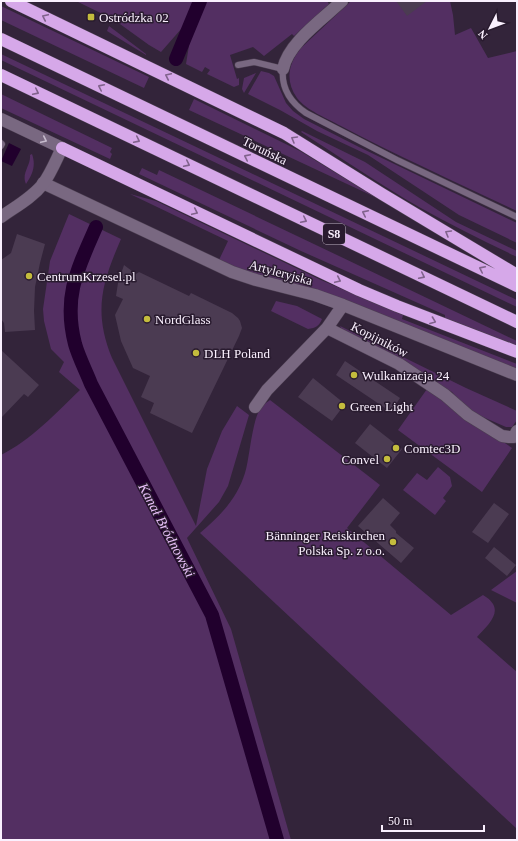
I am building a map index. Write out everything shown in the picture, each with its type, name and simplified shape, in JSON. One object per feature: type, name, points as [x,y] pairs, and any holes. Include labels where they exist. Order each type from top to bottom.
[{"type":"highway","points":[[11,1],[182,83],[298,141],[382,194],[517,275]]},
{"type":"highway","name":"Toruńska","points":[[1,39],[517,286]]},
{"type":"highway","name":"S8","points":[[1,75],[517,322]]},
{"type":"highway","points":[[62,148],[358,290],[517,352]]},
{"type":"street","points":[[282,69],[287,56],[298,42],[342,1]]},
{"type":"street","points":[[1,119],[62,148],[51,171],[34,194],[2,215]]},
{"type":"street","name":"Artyleryjska","points":[[43,183],[237,275],[343,305],[517,375]]},
{"type":"street","points":[[255,407],[267,390],[327,328],[343,305]]},
{"type":"street","name":"Kopijników","points":[[327,328],[399,364],[445,395],[468,415],[502,436],[514,437],[517,431]]},
{"type":"lane","points":[[238,65],[254,62],[282,69],[283,83],[288,95],[296,105],[306,113],[397,160],[517,217]]},
{"type":"shaded area","points":[[76,1],[195,1],[182,28],[161,52],[113,19]]},
{"type":"shaded area","points":[[204,1],[327,1],[329,4],[294,36],[292,34],[264,56],[253,47],[230,55],[237,79],[239,78],[239,85],[234,87],[207,74],[210,70],[205,67],[202,72],[186,64],[191,33]]},
{"type":"shaded area","points":[[351,1],[450,1],[455,35],[471,28],[488,58],[517,51],[517,211],[406,159],[324,117],[311,110],[297,98],[293,92],[290,79],[293,60],[301,48]]},
{"type":"shaded area","points":[[1,6],[149,77],[144,88],[1,20]]},
{"type":"shaded area","points":[[109,26],[146,54],[146,55],[107,31]]},
{"type":"shaded area","points":[[1,54],[517,300],[517,307],[1,60]]},
{"type":"shaded area","points":[[261,71],[274,76],[286,103],[293,111],[304,119],[517,223],[517,243],[459,215],[368,155],[317,131],[248,94]]},
{"type":"shaded area","points":[[256,73],[244,93],[242,89],[244,78]]},
{"type":"shaded area","points":[[1,94],[112,148],[110,152],[112,154],[110,159],[1,108]]},
{"type":"shaded area","points":[[194,99],[300,151],[377,198],[189,110]]},
{"type":"shaded area","points":[[302,131],[365,162],[456,222],[517,251],[517,257],[455,227],[419,207],[301,132]]},
{"type":"shaded area","points":[[9,143],[21,149],[12,166],[1,161]]},
{"type":"shaded area","points":[[32,154],[34,162],[33,169],[26,184],[25,173],[30,155]]},
{"type":"shaded area","points":[[142,168],[157,175],[159,170],[517,341],[517,346],[445,318],[445,315],[301,251],[139,174]]},
{"type":"shaded area","points":[[130,194],[156,201],[321,280],[403,315],[402,319],[517,364],[517,371],[236,268],[219,260],[228,241]]},
{"type":"shaded area","points":[[69,214],[121,239],[109,270],[102,297],[101,311],[106,341],[112,358],[196,526],[207,469],[222,431],[237,406],[249,415],[228,486],[219,502],[187,538],[231,629],[291,840],[1,840],[1,455],[23,442],[33,434],[80,390],[59,372],[64,362],[51,349],[44,321],[43,309],[50,261]]},
{"type":"shaded area","points":[[276,301],[297,306],[322,319],[317,326],[308,329],[271,311]]},
{"type":"shaded area","points":[[340,326],[466,388],[517,411],[517,420],[512,427],[506,427],[469,411],[452,392],[342,330]]},
{"type":"shaded area","points":[[427,389],[512,448],[482,492],[398,430]]},
{"type":"shaded area","points":[[270,400],[380,485],[347,528],[451,615],[483,595],[490,600],[494,606],[494,616],[477,637],[517,672],[517,829],[200,533],[233,499],[242,482],[247,466],[256,418],[259,410]]},
{"type":"shaded area","points":[[438,467],[450,477],[452,486],[443,498],[446,501],[435,515],[403,490],[417,473],[427,480]]},
{"type":"shaded area","points":[[517,571],[517,603],[491,590]]},
{"type":"building","points":[[396,1],[427,1],[407,16]]},
{"type":"building","points":[[17,234],[45,244],[35,287],[35,330],[5,332],[4,323],[1,319],[1,260],[11,253]]},
{"type":"building","points":[[124,265],[136,274],[139,272],[189,296],[191,293],[232,313],[240,321],[242,328],[239,336],[192,433],[150,413],[154,403],[141,397],[150,376],[133,368],[121,341],[115,315],[123,299],[116,296],[118,283]]},
{"type":"building","points":[[1,350],[39,385],[28,397],[24,394],[1,418]]},
{"type":"building","points":[[345,361],[400,398],[391,412],[336,375]]},
{"type":"building","points":[[313,378],[345,404],[332,421],[298,397]]},
{"type":"building","points":[[370,424],[402,449],[387,468],[355,443]]},
{"type":"building","points":[[383,498],[400,513],[390,525],[396,533],[414,548],[401,563],[358,526]]},
{"type":"building","points":[[494,503],[509,514],[488,543],[472,532]]},
{"type":"building","points":[[494,547],[516,565],[507,576],[485,558]]},
{"type":"waterway","name":"Kanał Bródnowski","points":[[176,59],[200,1]]},
{"type":"waterway","name":"Kanał Bródnowski","points":[[96,227],[78,271],[71,298],[72,327],[75,344],[91,384],[212,615],[277,840]]},
{"type":"place","name":"Ostródzka 02","points":[[91,17]]},
{"type":"place","name":"CentrumKrzesel.pl","points":[[29,276]]},
{"type":"place","name":"NordGlass","points":[[147,319]]},
{"type":"place","name":"DLH Poland","points":[[196,353]]},
{"type":"place","name":"Wulkanizacja 24","points":[[354,375]]},
{"type":"place","name":"Green Light","points":[[342,406]]},
{"type":"place","name":"Comtec3D","points":[[396,448]]},
{"type":"place","name":"Convel","points":[[387,459]]},
{"type":"place","name":"Bänninger Reiskirchen Polska Sp. z o.o.","points":[[393,542]]}]
